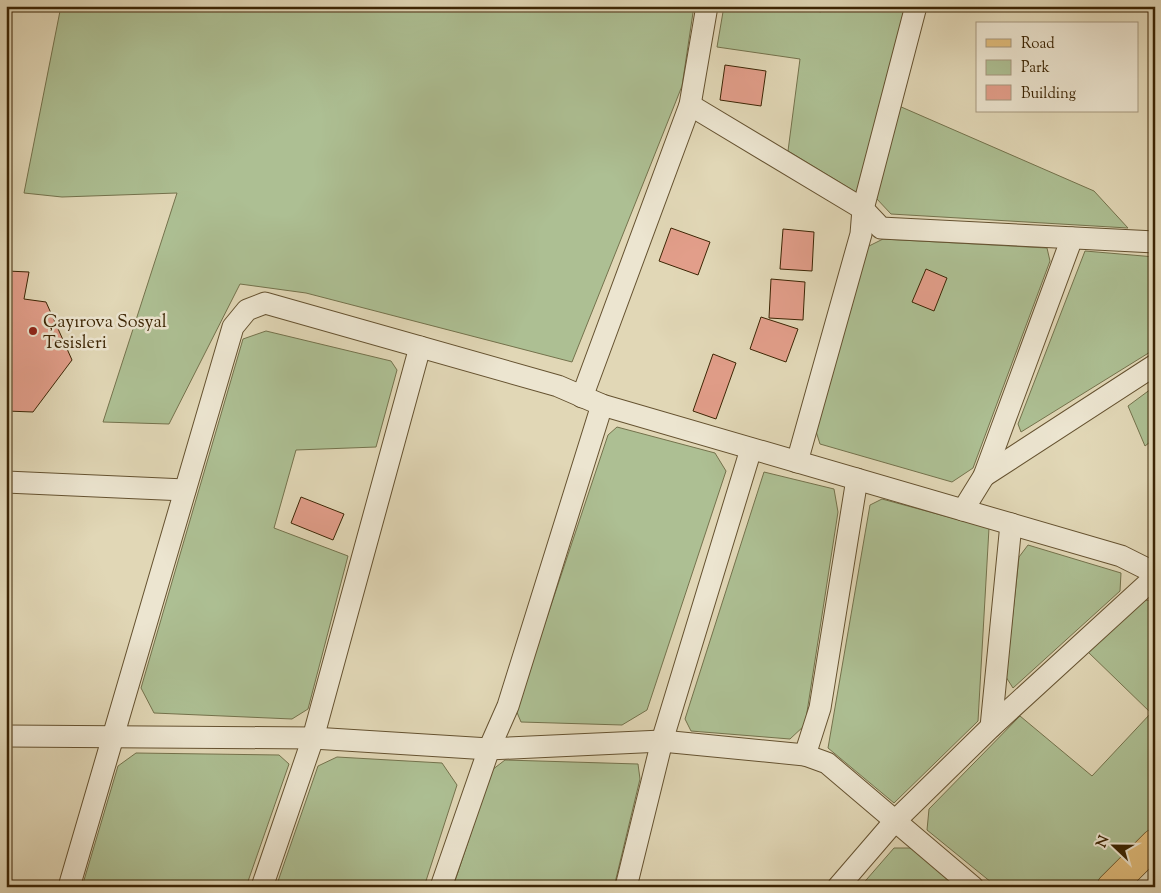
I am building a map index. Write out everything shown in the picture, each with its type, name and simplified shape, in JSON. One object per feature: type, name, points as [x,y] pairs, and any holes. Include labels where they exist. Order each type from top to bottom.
[{"type":"main road","points":[[1111,887],[1155,843]]},
{"type":"street","points":[[582,397],[690,105],[707,6]]},
{"type":"street","points":[[797,462],[861,234],[863,209],[916,6]]},
{"type":"street","points":[[690,105],[863,209],[881,228],[1155,242]]},
{"type":"street","points":[[963,510],[984,476],[1072,238]]},
{"type":"street","points":[[69,887],[233,327],[248,310],[264,303],[558,386],[602,405],[1121,556],[1155,575],[991,727],[894,822],[838,887]]},
{"type":"street","points":[[262,887],[313,738],[420,347]]},
{"type":"street","points":[[984,476],[1155,364]]},
{"type":"street","points":[[441,887],[489,749],[508,706],[602,405]]},
{"type":"street","points":[[626,887],[662,741],[752,448]]},
{"type":"street","points":[[805,755],[820,708],[857,479]]},
{"type":"street","points":[[6,482],[185,490]]},
{"type":"street","points":[[991,727],[1011,524]]},
{"type":"street","points":[[6,736],[114,735],[313,738],[489,749],[662,741],[805,755],[827,763],[894,822],[973,887]]},
{"type":"green space","points":[[61,6],[694,6],[682,86],[572,362],[306,293],[240,284],[169,424],[103,422],[177,193],[62,197],[24,193]]},
{"type":"green space","points":[[724,6],[789,6],[821,12],[822,6],[905,6],[859,194],[788,151],[800,59],[717,47]]},
{"type":"green space","points":[[899,106],[1094,191],[1128,228],[891,214],[876,198]]},
{"type":"green space","points":[[883,239],[1047,248],[1050,261],[973,468],[952,482],[820,444],[814,425],[863,249]]},
{"type":"green space","points":[[1085,251],[1155,257],[1155,349],[1021,432],[1018,424]]},
{"type":"green space","points":[[266,331],[391,361],[397,370],[376,447],[296,450],[274,528],[348,556],[308,709],[292,719],[154,713],[141,688],[243,339]]},
{"type":"green space","points":[[1155,386],[1155,438],[1145,446],[1128,406]]},
{"type":"green space","points":[[617,427],[715,453],[726,471],[647,710],[622,725],[521,722],[516,710],[608,435]]},
{"type":"green space","points":[[764,472],[834,489],[838,512],[805,725],[790,739],[691,731],[685,719]]},
{"type":"green space","points":[[882,499],[989,528],[978,721],[894,803],[828,748],[870,505]]},
{"type":"green space","points":[[1028,545],[1121,573],[1120,591],[1013,688],[1006,677],[1019,557]]},
{"type":"green space","points":[[1145,600],[1155,601],[1155,830],[1099,887],[997,887],[927,830],[929,809],[1020,716],[1092,776],[1151,713],[1087,651]]},
{"type":"green space","points":[[136,753],[279,755],[289,764],[246,887],[82,887],[118,766]]},
{"type":"green space","points":[[337,757],[442,763],[457,785],[424,887],[276,887],[318,766]]},
{"type":"green space","points":[[505,760],[638,764],[640,779],[614,887],[453,887],[492,770]]},
{"type":"green space","points":[[894,848],[911,848],[958,887],[860,887]]},
{"type":"building","points":[[725,65],[766,71],[761,106],[720,100]]},
{"type":"building","points":[[671,228],[710,242],[698,275],[659,261]]},
{"type":"building","points":[[783,229],[814,232],[812,271],[780,269]]},
{"type":"building","points":[[926,269],[947,278],[934,311],[912,302]]},
{"type":"building","name":"Çayırova Sosyal Tesisleri","points":[[7,271],[29,272],[24,299],[46,302],[72,360],[33,412],[6,411]]},
{"type":"building","points":[[771,279],[805,282],[803,320],[769,318]]},
{"type":"building","points":[[761,317],[798,329],[786,362],[750,349]]},
{"type":"building","points":[[713,354],[736,363],[716,419],[693,411]]},
{"type":"building","points":[[301,497],[344,514],[333,540],[291,523]]},
{"type":"place","name":"Çayırova Sosyal Tesisleri","points":[[33,331]]}]
